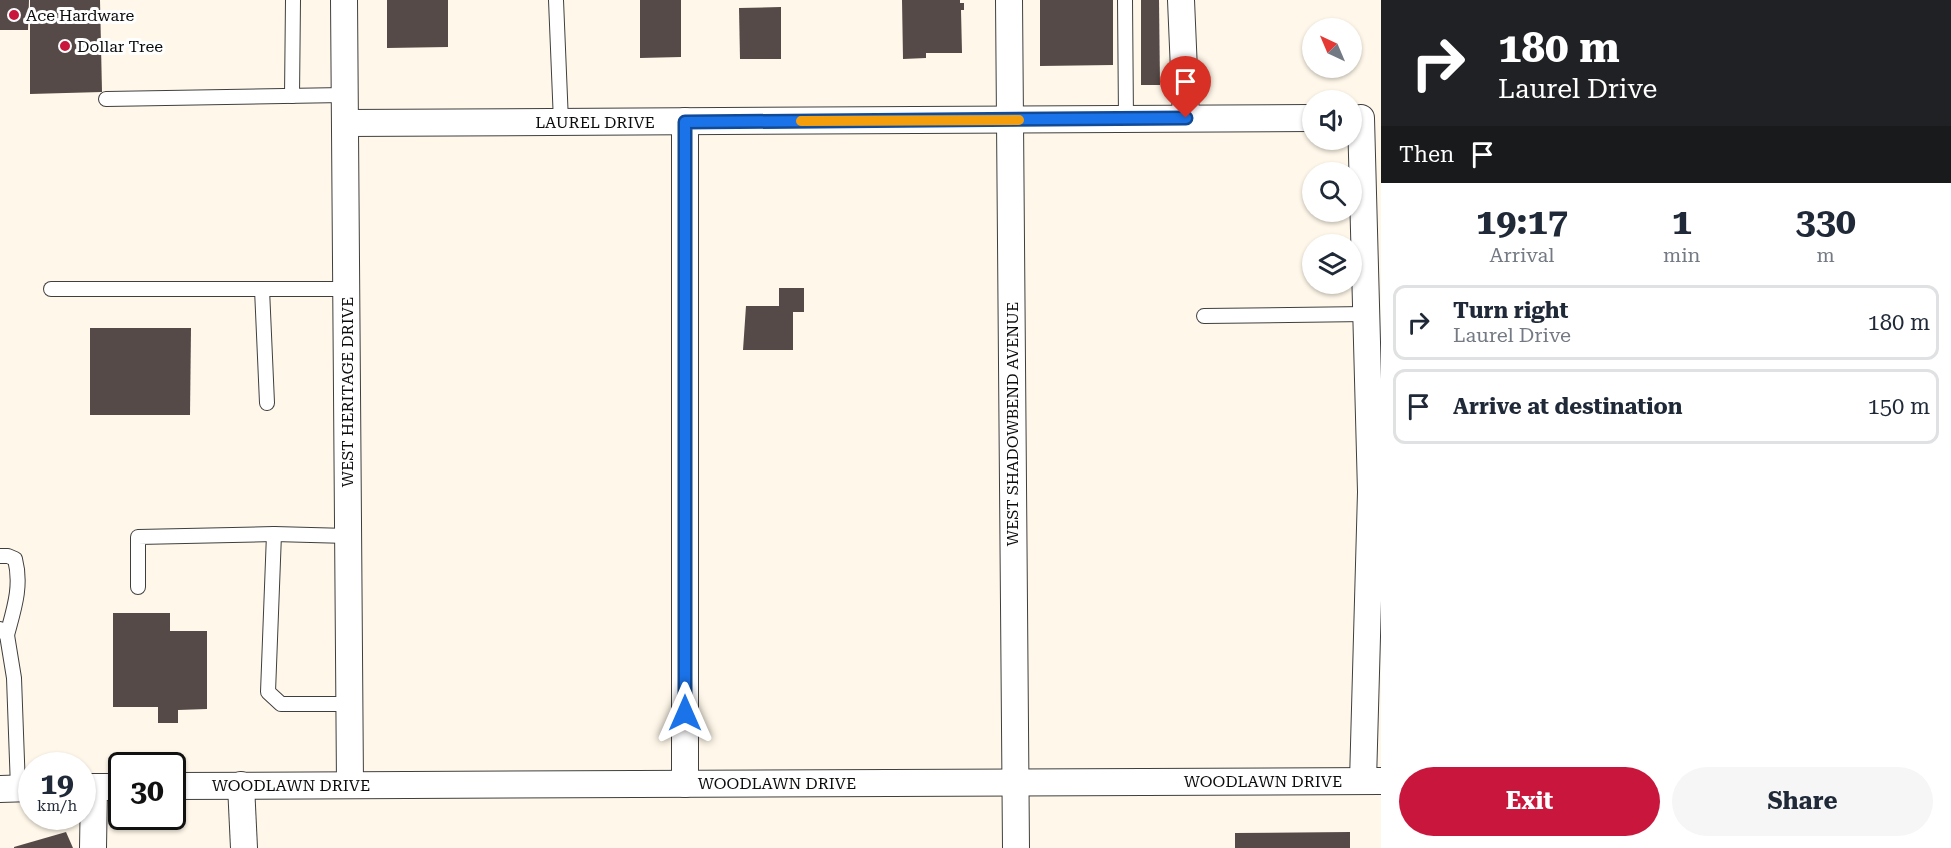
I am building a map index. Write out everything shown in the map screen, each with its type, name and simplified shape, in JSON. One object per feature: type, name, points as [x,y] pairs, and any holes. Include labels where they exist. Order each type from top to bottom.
[{"type":"street","name":"WEST HERITAGE DRIVE","points":[[344,0],[350,785]]},
{"type":"street","name":"WEST SHADOWBEND AVENUE","points":[[1009,0],[1016,848]]},
{"type":"street","points":[[1181,0],[1186,118]]},
{"type":"street","name":"LAUREL DRIVE","points":[[345,123],[1302,118]]},
{"type":"street","points":[[1365,118],[1366,314],[1371,492],[1372,781]]},
{"type":"street","points":[[685,122],[685,784]]},
{"type":"street","name":"WOODLAWN DRIVE","points":[[186,786],[1372,781]]},
{"type":"street","points":[[241,785],[244,848]]},
{"type":"street","points":[[92,830],[93,848]]},
{"type":"lane","points":[[292,96],[293,0]]},
{"type":"lane","points":[[556,0],[561,122]]},
{"type":"lane","points":[[1125,0],[1126,119]]},
{"type":"lane","points":[[106,99],[344,95]]},
{"type":"lane","points":[[51,289],[346,289]]},
{"type":"lane","points":[[262,289],[267,403]]},
{"type":"lane","points":[[1204,316],[1366,314]]},
{"type":"lane","points":[[274,534],[268,692],[281,704],[349,704]]},
{"type":"lane","points":[[138,587],[138,537],[274,534],[348,536]]},
{"type":"lane","points":[[0,556],[8,556],[15,560],[19,573],[17,601],[3,632],[14,678],[17,788]]},
{"type":"building","name":"Ace Hardware","points":[[0,0],[29,0],[28,30],[0,30]]},
{"type":"building","name":"Dollar Tree","points":[[30,0],[100,0],[102,92],[30,94]]},
{"type":"building","points":[[387,0],[448,0],[448,47],[387,48]]},
{"type":"building","points":[[640,0],[681,0],[681,57],[640,58]]},
{"type":"building","points":[[902,0],[960,0],[960,3],[964,3],[964,10],[961,10],[962,53],[926,53],[926,58],[903,59]]},
{"type":"building","points":[[1040,0],[1113,0],[1113,65],[1040,66]]},
{"type":"building","points":[[1141,0],[1159,0],[1160,85],[1141,85]]},
{"type":"building","points":[[781,7],[781,59],[740,59],[739,8]]},
{"type":"building","points":[[779,288],[804,288],[804,312],[793,312],[793,350],[743,350],[746,306],[779,306]]},
{"type":"building","points":[[90,328],[191,328],[190,415],[90,415]]},
{"type":"building","points":[[113,613],[170,613],[170,631],[207,631],[207,709],[178,710],[178,723],[158,723],[158,707],[113,707]]},
{"type":"building","points":[[66,832],[73,848],[14,848],[14,847]]},
{"type":"building","points":[[1350,832],[1350,848],[1235,848],[1235,833]]},
{"type":"slow traffic","points":[[801,121],[1019,120]]},
{"type":"place","name":"Ace Hardware","points":[[14,15]]},
{"type":"place","name":"Dollar Tree","points":[[65,46]]},
{"type":"route","points":[[685,713],[685,122],[1186,118]]}]
